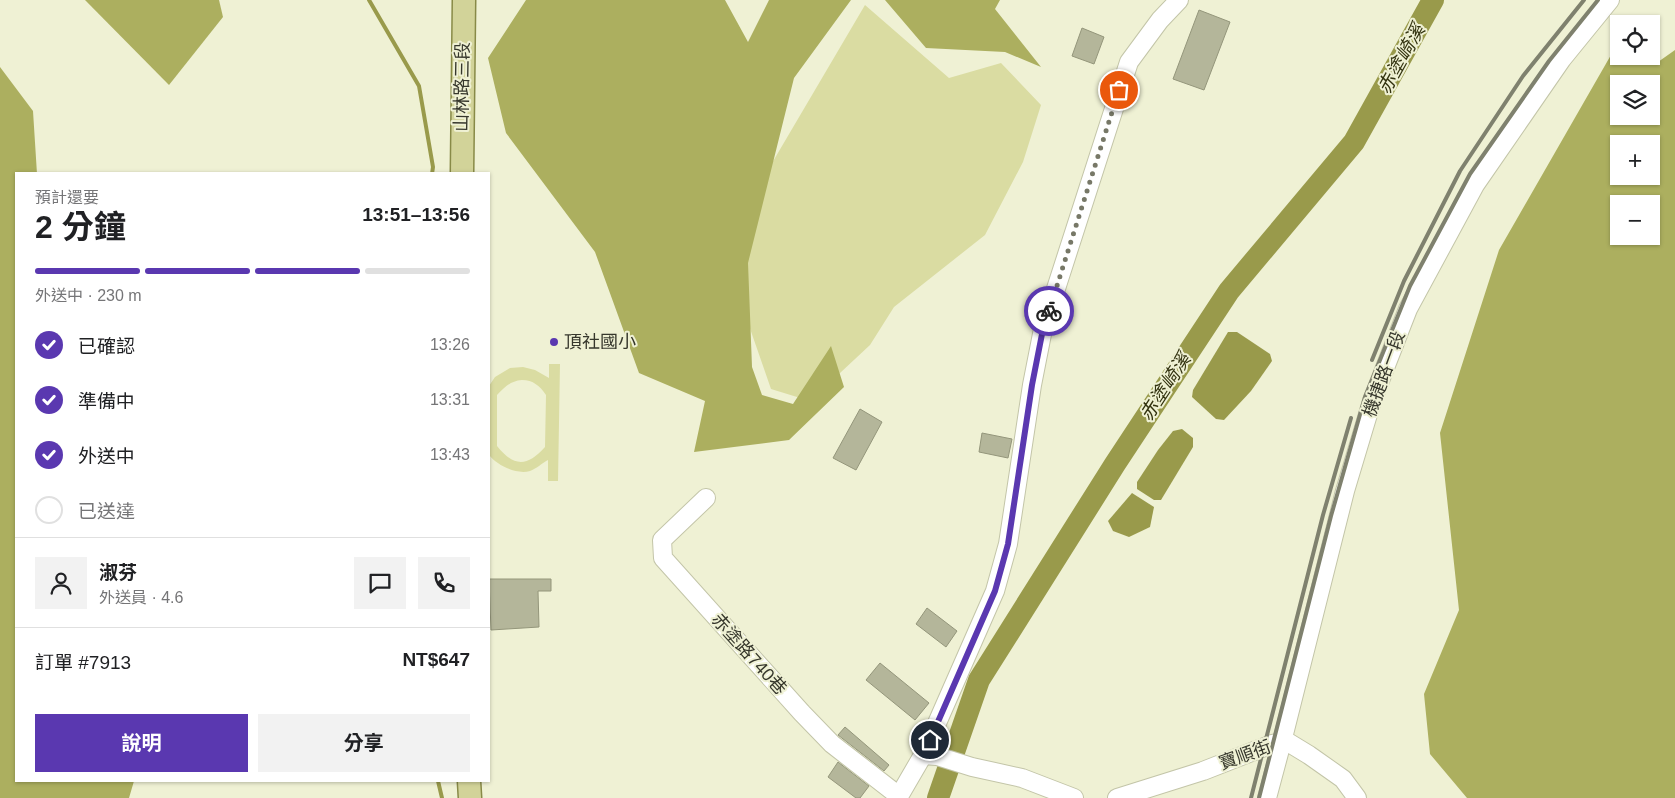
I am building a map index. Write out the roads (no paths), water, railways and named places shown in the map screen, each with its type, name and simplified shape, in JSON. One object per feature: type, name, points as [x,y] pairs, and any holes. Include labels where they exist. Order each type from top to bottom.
[{"type":"main road","name":"山林路三段","points":[[462,172],[464,0]]},
{"type":"main road","points":[[469,782],[470,798]]},
{"type":"street","points":[[898,797],[930,756],[995,591],[1008,544],[1032,385],[1043,329],[1114,104],[1129,62],[1160,20],[1180,0]]},
{"type":"street","name":"機捷路一段","points":[[1267,798],[1345,491],[1372,401],[1408,309],[1475,186],[1562,59],[1610,0]]},
{"type":"street","name":"赤塗路740巷","points":[[706,498],[662,540],[663,558],[832,744],[898,797]]},
{"type":"street","name":"寶順街","points":[[1117,798],[1203,771],[1272,744],[1282,742],[1286,742],[1309,755],[1342,780],[1357,798]]},
{"type":"street","points":[[930,756],[1022,778],[1074,798]]},
{"type":"waterway","points":[[369,0],[419,86],[432,172]]},
{"type":"waterway","name":"赤塗崎溪","points":[[938,798],[979,680],[1115,464],[1229,291],[1354,142],[1433,0]]},
{"type":"waterway","points":[[438,782],[442,798]]},
{"type":"railway","points":[[1372,360],[1404,281],[1460,171],[1523,76],[1584,0]]},
{"type":"railway","points":[[1259,798],[1331,516],[1365,397],[1410,286],[1470,174],[1549,61],[1598,0]]},
{"type":"railway","points":[[1251,798],[1323,515],[1351,418]]},
{"type":"place","name":"頂社國小","points":[[554,342]]}]
